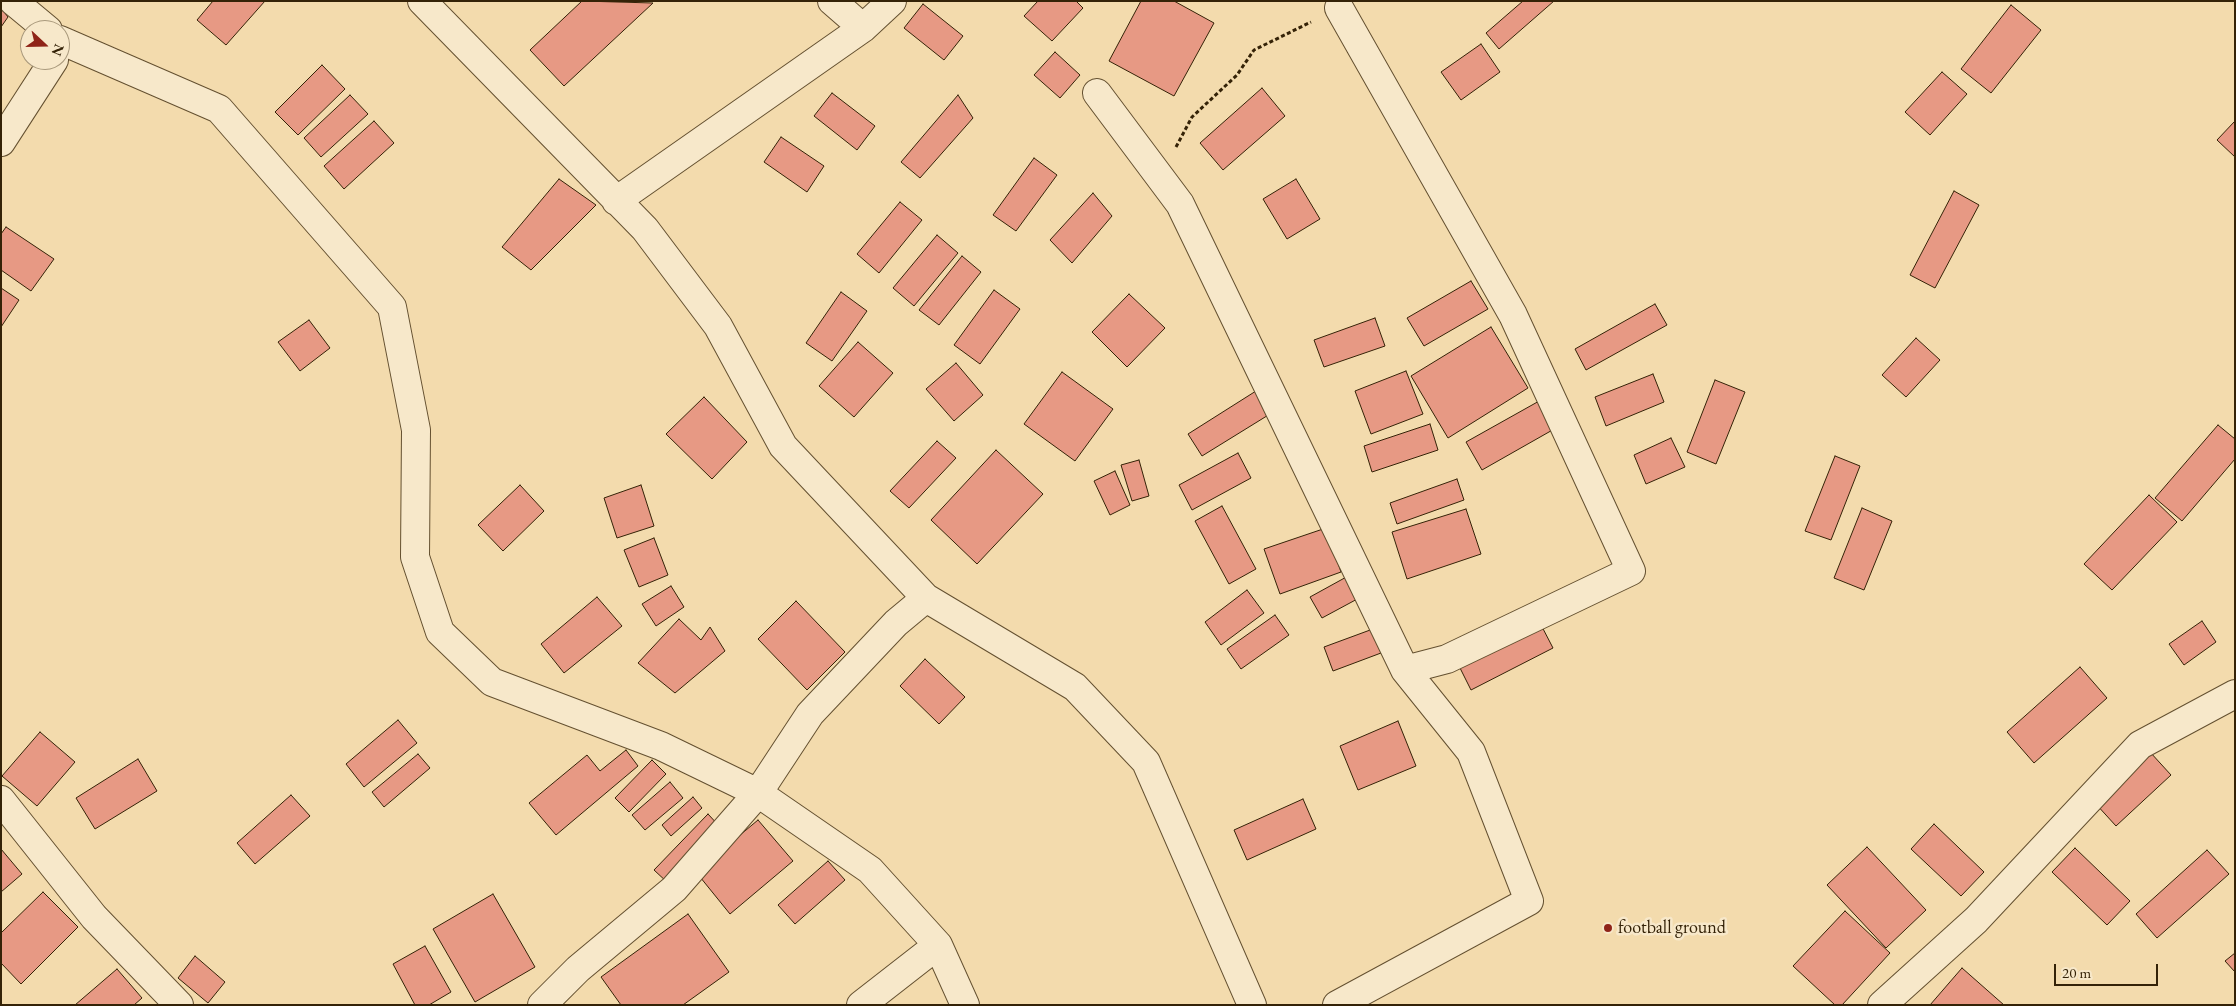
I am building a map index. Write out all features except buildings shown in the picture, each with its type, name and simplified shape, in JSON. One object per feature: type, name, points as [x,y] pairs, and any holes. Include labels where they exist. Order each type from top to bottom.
[{"type":"street","points":[[13,1],[32,20]]},
{"type":"street","points":[[422,1],[645,229],[718,326],[782,446],[926,598],[1075,687],[1146,762],[1252,1005]]},
{"type":"street","points":[[832,1],[863,28]]},
{"type":"street","points":[[616,200],[863,28],[892,1]]},
{"type":"street","points":[[1340,8],[1513,315],[1631,571],[1447,659],[1405,670]]},
{"type":"street","points":[[70,50],[219,109],[392,308],[416,430],[416,557],[440,632],[492,682],[661,746],[758,793],[870,870],[938,945],[964,1005]]},
{"type":"street","points":[[1,142],[43,70]]},
{"type":"street","points":[[1097,93],[1180,204],[1405,670],[1471,752],[1529,901],[1337,1005]]},
{"type":"street","points":[[542,1005],[578,969],[674,889],[758,793],[810,714],[896,623],[926,598]]},
{"type":"street","points":[[1882,1005],[1976,920],[2140,745],[2235,694]]},
{"type":"street","points":[[1,800],[94,917],[179,1005]]},
{"type":"street","points":[[861,1005],[938,945]]},
{"type":"path","points":[[1159,177],[1192,117],[1237,75],[1254,50],[1340,8]]},
{"type":"place","name":"football ground","points":[[1608,928]]}]
